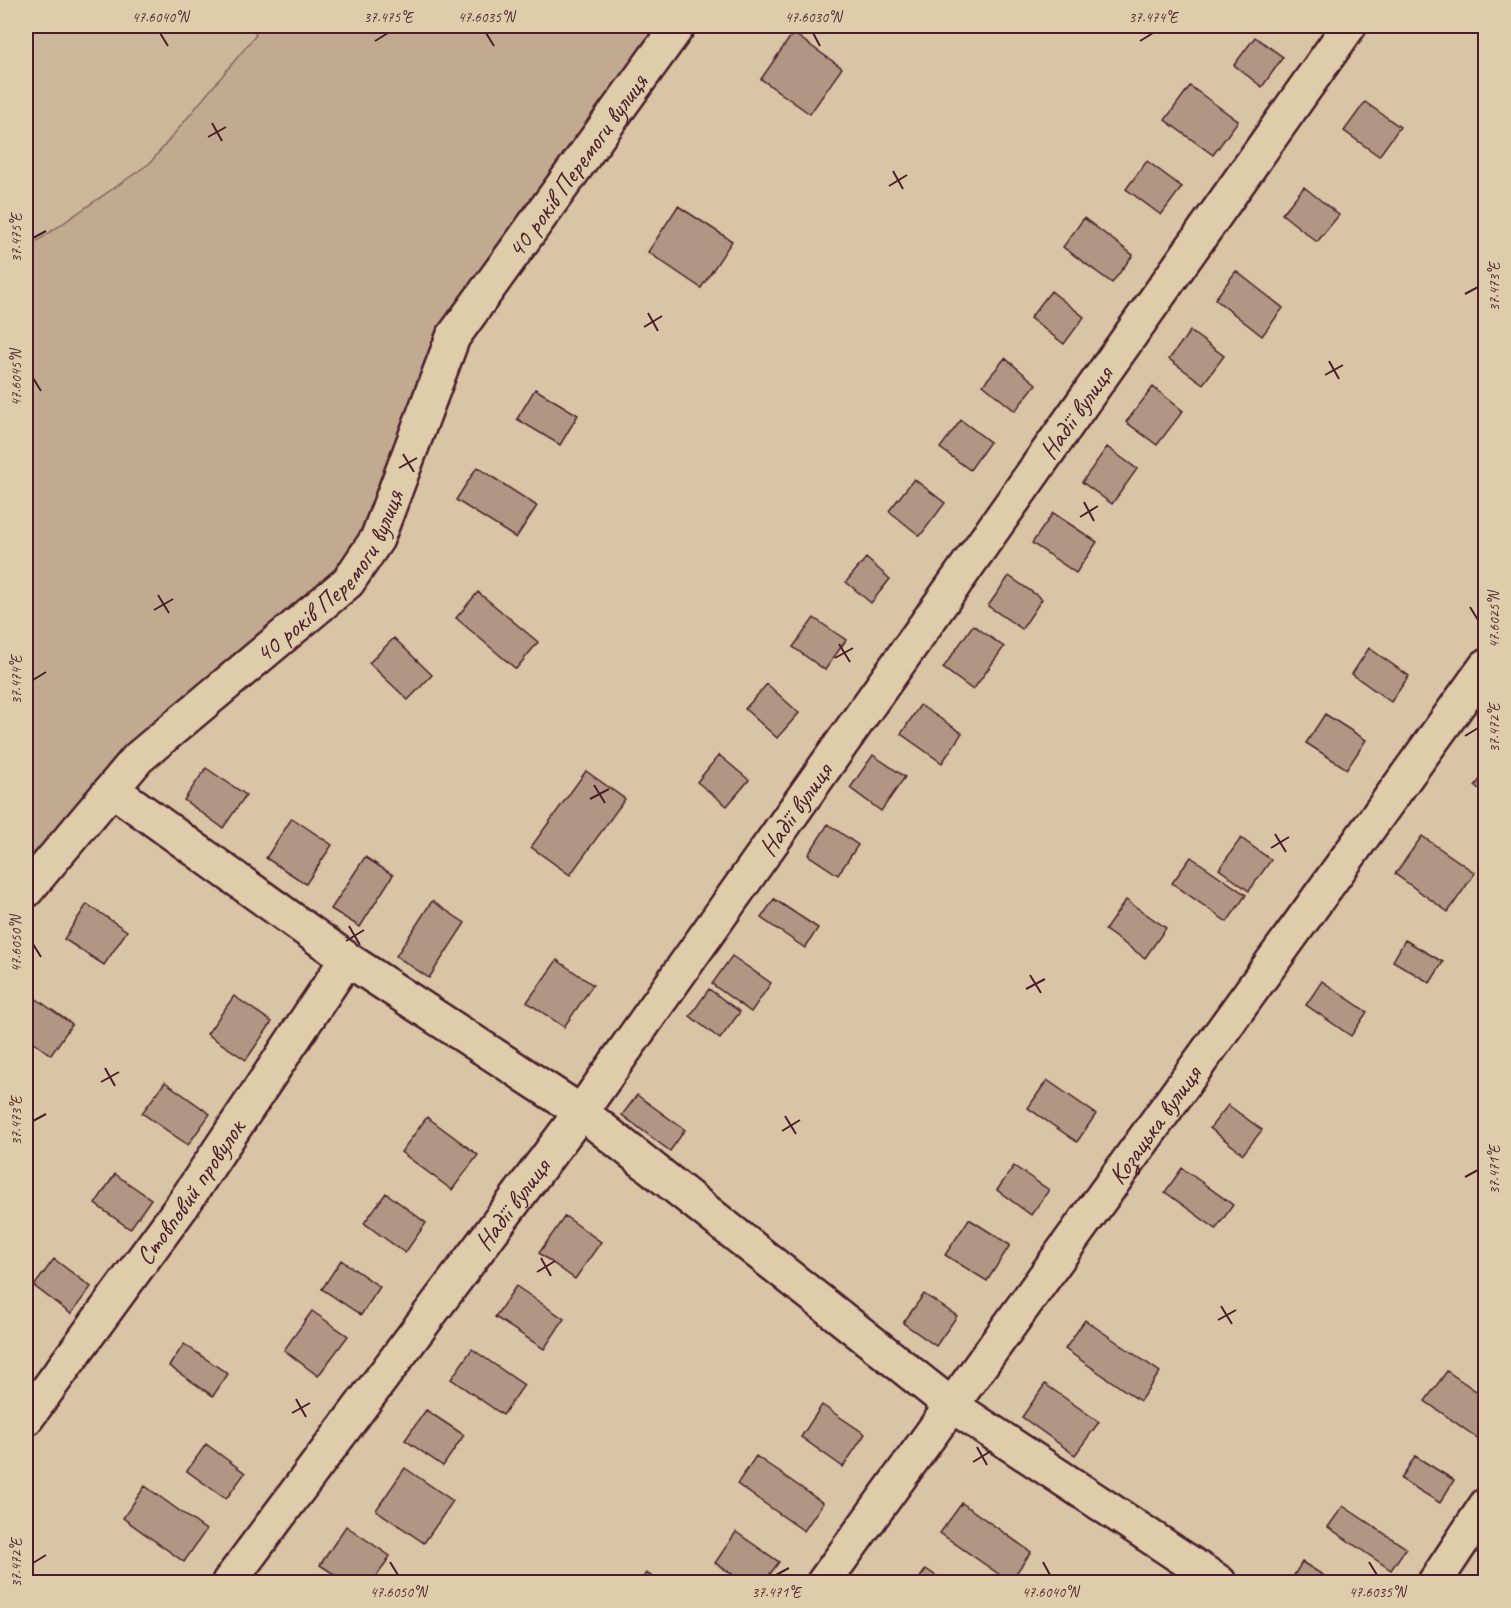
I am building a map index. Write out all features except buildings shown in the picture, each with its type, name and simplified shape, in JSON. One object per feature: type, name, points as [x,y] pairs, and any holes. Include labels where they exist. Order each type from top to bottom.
[{"type":"street","name":"40 років Перемоги вулиця","points":[[26,891],[138,758],[348,582],[377,539],[453,337],[678,26]]},
{"type":"street","name":"Надії вулиця","points":[[229,1582],[581,1112],[1349,26]]},
{"type":"street","name":"Козацька вулиця","points":[[824,1582],[1485,666]]},
{"type":"street","points":[[113,790],[348,959],[581,1112],[951,1405],[1219,1582]]},
{"type":"street","name":"Стовповий провулок","points":[[26,1419],[182,1206],[348,959]]},
{"type":"street","points":[[1435,1582],[1485,1505]]},
{"type":"shaded area","points":[[26,26],[251,26],[256,35],[150,163],[26,249]]},
{"type":"shaded area","points":[[251,26],[678,26],[453,337],[377,539],[138,758],[26,891],[26,249],[150,163],[256,35]]}]
